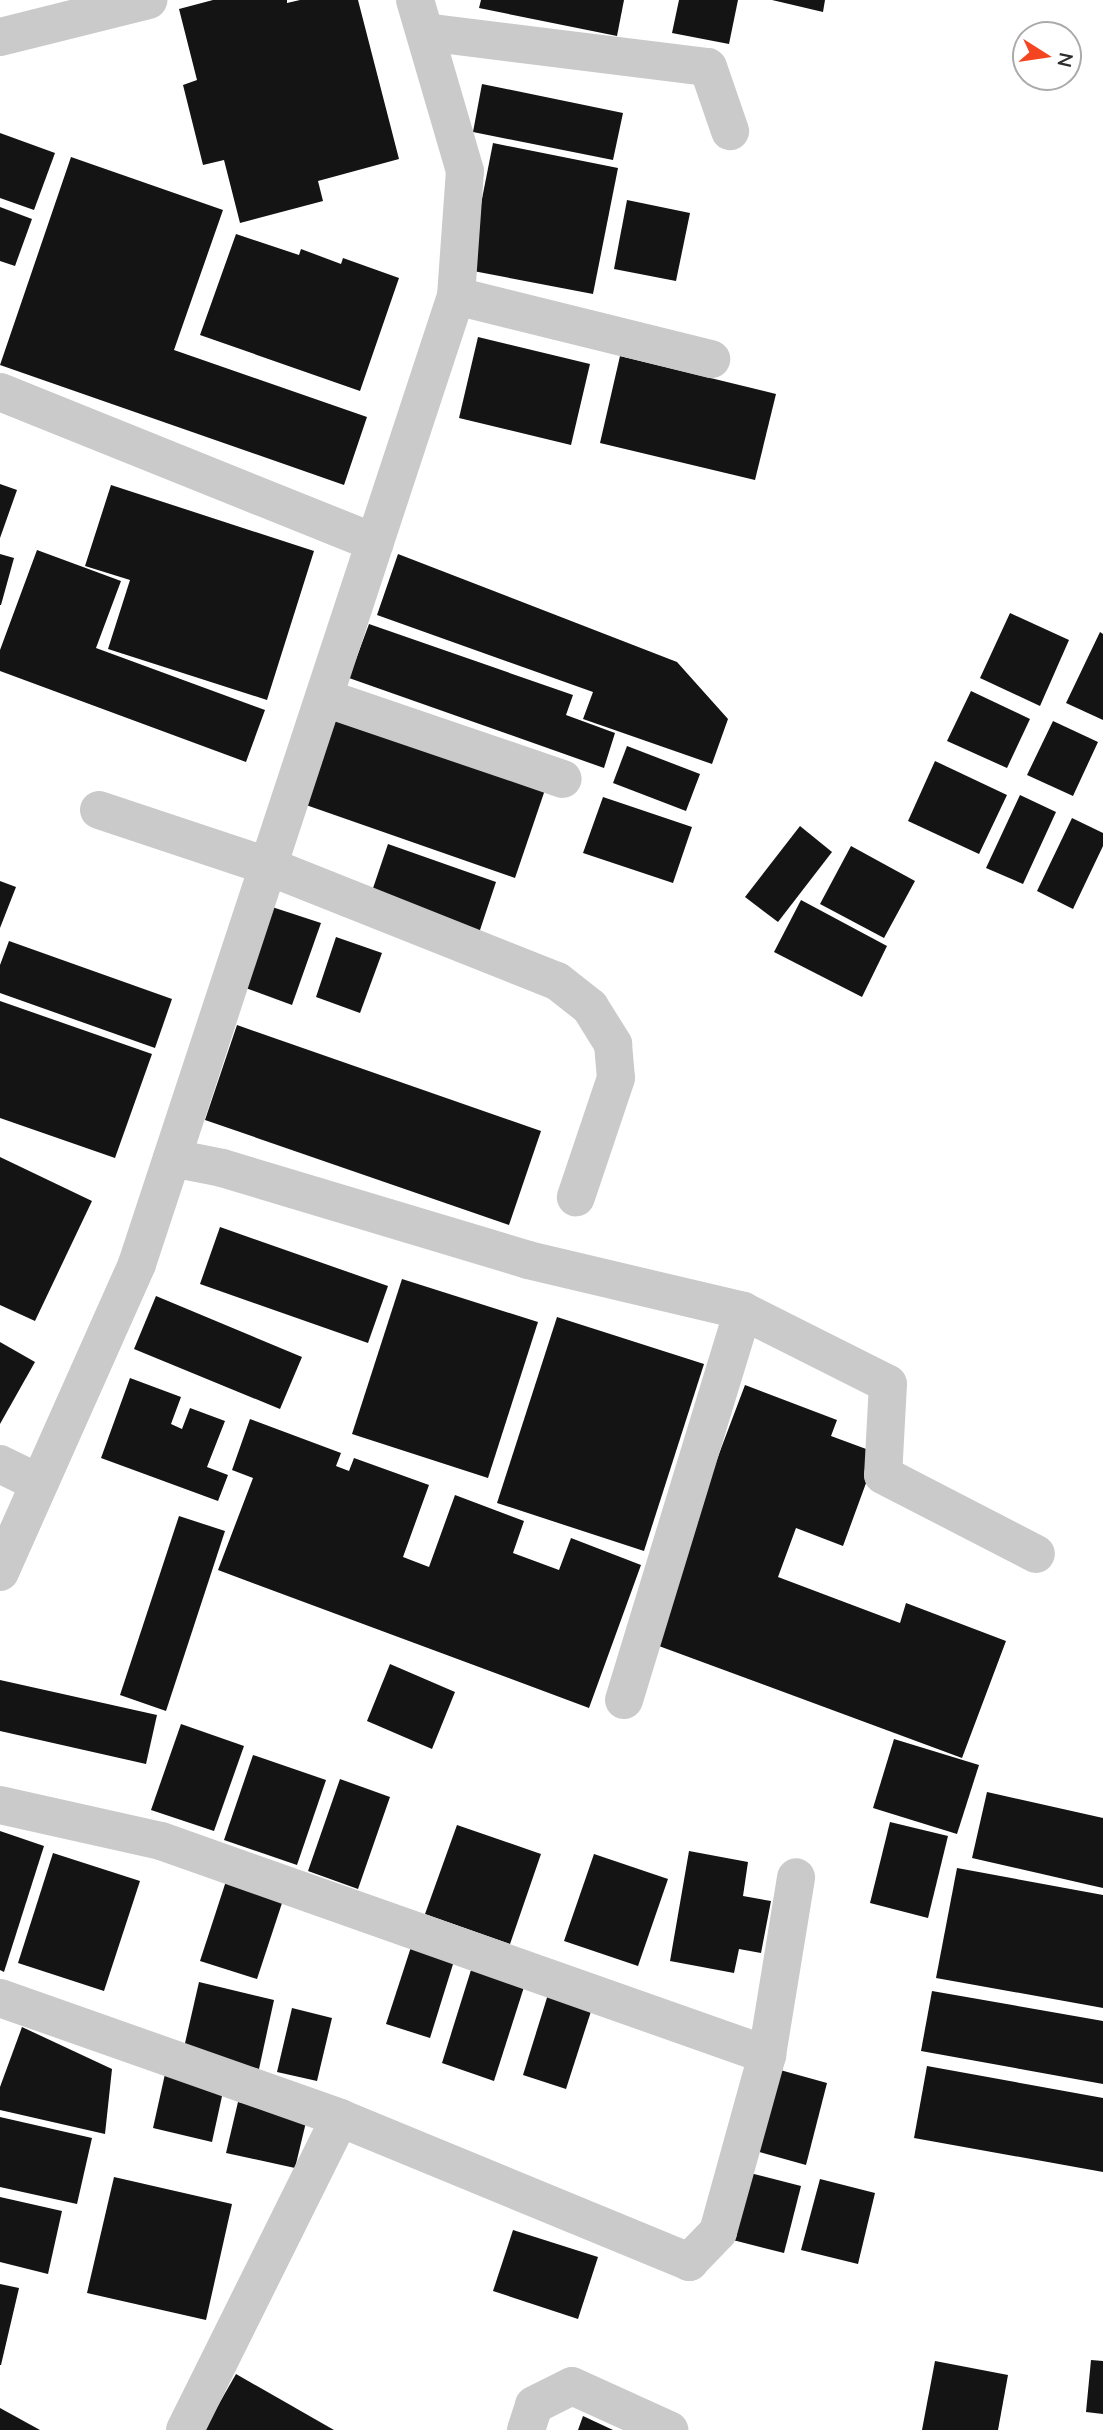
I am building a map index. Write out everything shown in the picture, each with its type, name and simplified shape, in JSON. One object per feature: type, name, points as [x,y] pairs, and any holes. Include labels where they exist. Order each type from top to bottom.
[{"type":"street","points":[[0,37],[148,0]]},
{"type":"street","points":[[0,1572],[137,1264],[456,296],[465,172],[420,16],[708,67],[730,131]]},
{"type":"street","points":[[456,296],[711,359]]},
{"type":"street","points":[[0,392],[375,543]]},
{"type":"street","points":[[325,698],[563,779]]},
{"type":"street","points":[[99,810],[270,867],[557,981],[590,1007],[613,1044],[615,1077],[576,1197]]},
{"type":"street","points":[[172,1158],[222,1168],[528,1260],[743,1311],[888,1384],[883,1475],[1036,1554]]},
{"type":"street","points":[[624,1700],[743,1311]]},
{"type":"street","points":[[0,1464],[39,1483]]},
{"type":"street","points":[[0,1805],[161,1841],[767,2055]]},
{"type":"street","points":[[0,1998],[340,2118],[690,2262],[718,2232],[767,2055],[796,1877]]},
{"type":"street","points":[[186,2430],[340,2118]]},
{"type":"street","points":[[526,2430],[534,2405],[572,2386],[669,2430]]},
{"type":"building","points":[[213,0],[287,0],[287,3],[300,0],[358,0],[399,159],[318,181],[323,201],[240,223],[224,160],[203,165],[183,85],[197,80],[179,9]]},
{"type":"building","points":[[481,0],[624,0],[617,36],[479,8]]},
{"type":"building","points":[[679,0],[738,0],[729,44],[672,33]]},
{"type":"building","points":[[772,0],[825,0],[823,12]]},
{"type":"building","points":[[482,84],[623,113],[613,160],[473,132]]},
{"type":"building","points":[[0,133],[55,153],[34,210],[0,198]]},
{"type":"building","points":[[493,143],[618,168],[593,294],[468,270]]},
{"type":"building","points":[[71,157],[223,210],[174,350],[367,417],[344,485],[0,365]]},
{"type":"building","points":[[627,200],[690,213],[676,281],[614,269]]},
{"type":"building","points":[[0,207],[32,219],[15,266],[0,261]]},
{"type":"building","points":[[236,234],[299,255],[301,249],[341,264],[343,258],[399,278],[360,391],[200,335]]},
{"type":"building","points":[[478,337],[590,364],[571,445],[459,418]]},
{"type":"building","points":[[620,356],[776,394],[755,480],[600,443]]},
{"type":"building","points":[[0,484],[17,490],[0,538]]},
{"type":"building","points":[[111,485],[314,551],[267,700],[108,649],[130,580],[85,566]]},
{"type":"building","points":[[37,550],[121,581],[96,648],[265,710],[246,762],[0,671],[0,650]]},
{"type":"building","points":[[0,554],[14,558],[1,605],[0,605]]},
{"type":"building","points":[[398,554],[677,662],[728,719],[712,764],[583,719],[593,692],[377,615]]},
{"type":"building","points":[[1010,613],[1069,640],[1040,706],[980,678]]},
{"type":"building","points":[[369,624],[573,695],[566,715],[615,733],[604,768],[349,678]]},
{"type":"building","points":[[1100,632],[1103,634],[1103,720],[1066,703]]},
{"type":"building","points":[[971,691],[1030,719],[1007,768],[947,741]]},
{"type":"building","points":[[340,708],[548,781],[515,878],[306,805]]},
{"type":"building","points":[[1053,721],[1098,742],[1073,796],[1027,775]]},
{"type":"building","points":[[627,746],[700,774],[686,811],[613,783]]},
{"type":"building","points":[[935,761],[1007,795],[979,854],[908,821]]},
{"type":"building","points":[[1020,795],[1056,812],[1023,884],[986,868]]},
{"type":"building","points":[[603,797],[692,827],[673,883],[583,853]]},
{"type":"building","points":[[1072,818],[1103,833],[1103,846],[1073,909],[1037,891]]},
{"type":"building","points":[[800,826],[832,852],[778,922],[745,897]]},
{"type":"building","points":[[388,844],[496,882],[478,936],[370,897]]},
{"type":"building","points":[[851,846],[915,881],[884,938],[820,904]]},
{"type":"building","points":[[0,881],[16,887],[0,928]]},
{"type":"building","points":[[801,900],[887,946],[862,997],[774,952]]},
{"type":"building","points":[[269,906],[321,923],[292,1005],[240,986]]},
{"type":"building","points":[[336,937],[382,953],[360,1013],[316,997]]},
{"type":"building","points":[[9,941],[172,999],[155,1048],[0,993],[0,965]]},
{"type":"building","points":[[0,1001],[152,1054],[115,1158],[0,1118]]},
{"type":"building","points":[[237,1025],[541,1131],[509,1225],[205,1120]]},
{"type":"building","points":[[0,1157],[92,1201],[35,1321],[0,1305]]},
{"type":"building","points":[[220,1227],[388,1286],[368,1343],[200,1284]]},
{"type":"building","points":[[402,1279],[538,1322],[488,1478],[352,1434]]},
{"type":"building","points":[[156,1296],[302,1357],[280,1409],[134,1349]]},
{"type":"building","points":[[557,1317],[704,1364],[644,1551],[497,1503]]},
{"type":"building","points":[[0,1342],[35,1362],[0,1424]]},
{"type":"building","points":[[130,1378],[181,1397],[171,1424],[182,1429],[190,1408],[225,1421],[207,1467],[228,1475],[218,1501],[101,1458]]},
{"type":"building","points":[[745,1385],[837,1420],[831,1436],[877,1453],[843,1546],[796,1528],[778,1577],[900,1623],[906,1603],[1006,1641],[962,1758],[648,1642]]},
{"type":"building","points":[[250,1419],[341,1453],[336,1466],[349,1471],[354,1458],[429,1485],[403,1557],[429,1567],[455,1495],[524,1521],[513,1553],[559,1570],[571,1538],[641,1565],[589,1708],[218,1570],[253,1478],[232,1470]]},
{"type":"building","points":[[179,1516],[225,1531],[166,1711],[120,1695]]},
{"type":"building","points":[[390,1664],[455,1692],[432,1749],[367,1721]]},
{"type":"building","points":[[0,1680],[157,1715],[146,1764],[0,1731]]},
{"type":"building","points":[[181,1724],[244,1746],[214,1831],[151,1810]]},
{"type":"building","points":[[894,1739],[979,1765],[957,1834],[873,1808]]},
{"type":"building","points":[[253,1755],[326,1780],[297,1865],[224,1840]]},
{"type":"building","points":[[340,1779],[390,1797],[358,1889],[308,1871]]},
{"type":"building","points":[[987,1792],[1103,1818],[1103,1888],[972,1858]]},
{"type":"building","points":[[890,1822],[948,1836],[928,1918],[870,1903]]},
{"type":"building","points":[[457,1825],[541,1854],[510,1944],[425,1914]]},
{"type":"building","points":[[0,1831],[44,1846],[4,1972],[0,1970]]},
{"type":"building","points":[[689,1851],[748,1862],[743,1896],[771,1901],[761,1953],[739,1949],[734,1973],[670,1961]]},
{"type":"building","points":[[53,1853],[140,1881],[104,1991],[18,1963]]},
{"type":"building","points":[[594,1854],[668,1879],[638,1966],[564,1941]]},
{"type":"building","points":[[957,1868],[1103,1895],[1103,2008],[936,1978]]},
{"type":"building","points":[[227,1878],[284,1897],[257,1979],[200,1961]]},
{"type":"building","points":[[411,1947],[454,1961],[430,2038],[386,2024]]},
{"type":"building","points":[[471,1970],[524,1987],[494,2081],[442,2063]]},
{"type":"building","points":[[199,1982],[274,2000],[259,2069],[183,2052]]},
{"type":"building","points":[[550,1988],[594,2002],[566,2089],[523,2075]]},
{"type":"building","points":[[932,1991],[1103,2021],[1103,2084],[921,2051]]},
{"type":"building","points":[[292,2008],[332,2018],[317,2081],[277,2072]]},
{"type":"building","points":[[22,2027],[112,2069],[105,2134],[0,2110],[0,2087]]},
{"type":"building","points":[[927,2066],[1103,2098],[1103,2172],[914,2138]]},
{"type":"building","points":[[773,2068],[827,2083],[806,2165],[752,2150]]},
{"type":"building","points":[[165,2074],[224,2087],[212,2142],[153,2128]]},
{"type":"building","points":[[238,2102],[307,2118],[295,2168],[226,2153]]},
{"type":"building","points":[[0,2117],[92,2138],[77,2204],[0,2187]]},
{"type":"building","points":[[746,2172],[801,2186],[784,2253],[729,2239]]},
{"type":"building","points":[[114,2177],[232,2204],[206,2320],[87,2293]]},
{"type":"building","points":[[820,2179],[875,2193],[858,2264],[801,2250]]},
{"type":"building","points":[[0,2197],[62,2211],[48,2274],[0,2262]]},
{"type":"building","points":[[513,2230],[598,2257],[578,2319],[493,2291]]},
{"type":"building","points":[[0,2284],[19,2288],[1,2365],[0,2365]]},
{"type":"building","points":[[1091,2360],[1103,2361],[1103,2414],[1086,2412]]},
{"type":"building","points":[[935,2361],[1008,2375],[998,2430],[922,2430]]},
{"type":"building","points":[[236,2374],[334,2430],[204,2430]]},
{"type":"building","points":[[0,2408],[40,2430],[0,2430]]},
{"type":"building","points":[[583,2416],[613,2430],[578,2430]]}]
